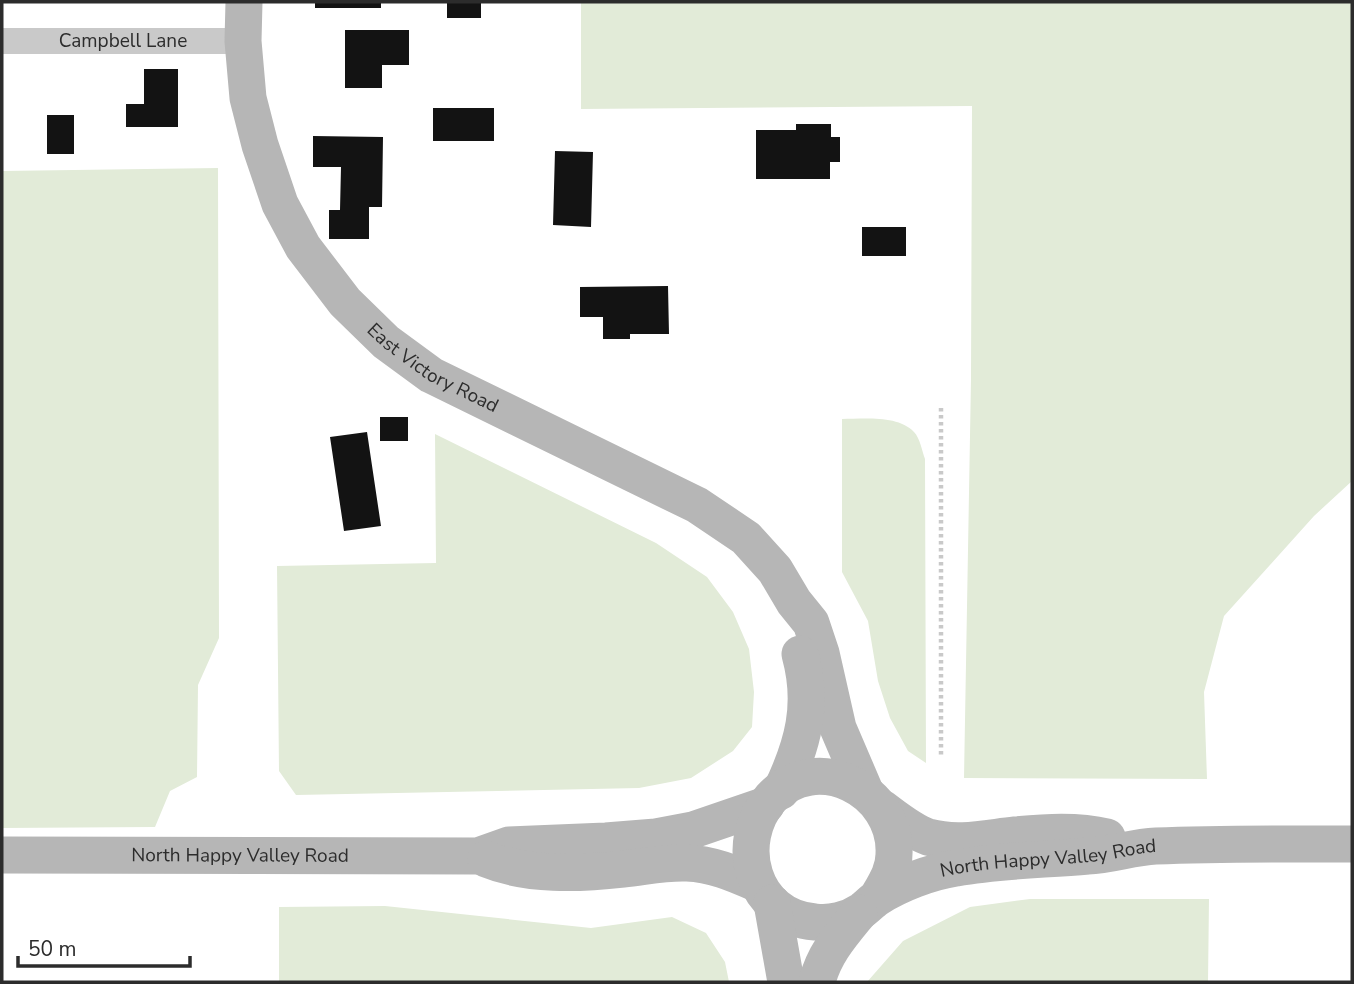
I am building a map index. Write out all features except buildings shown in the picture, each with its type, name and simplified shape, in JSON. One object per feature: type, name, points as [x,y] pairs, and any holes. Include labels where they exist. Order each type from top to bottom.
[{"type":"main road","name":"East Victory Road","points":[[244,2],[243,41],[248,98],[260,145],[280,204],[303,247],[345,302],[386,342],[431,375],[697,505],[746,538],[775,570],[811,623],[821,653],[838,728],[873,799]]},
{"type":"main road","name":"East Victory Road","points":[[773,798],[795,762],[805,732],[802,662],[793,625],[794,601]]},
{"type":"main road","points":[[786,982],[765,894],[750,862],[750,839],[758,815],[773,798],[794,783],[818,777],[843,780],[873,799],[892,831],[895,855],[889,878],[835,943],[821,965],[817,982]]},
{"type":"main road","name":"North Happy Valley Road","points":[[2,855],[478,856],[509,845],[656,837],[694,830],[773,798]]},
{"type":"main road","name":"North Happy Valley Road","points":[[873,799],[907,827],[946,841],[975,841],[1048,832],[1080,833],[1153,846]]},
{"type":"main road","points":[[1153,846],[1352,844]]},
{"type":"main road","name":"North Happy Valley Road","points":[[868,905],[912,882],[951,869],[988,863],[1091,856],[1153,846]]},
{"type":"main road","name":"North Happy Valley Road","points":[[478,856],[508,868],[545,871],[591,871],[687,863],[719,867],[765,894]]},
{"type":"main road","points":[[765,894],[791,916],[814,922],[837,921],[868,905]]},
{"type":"street","name":"Campbell Lane","points":[[2,41],[243,41]]},
{"type":"path","points":[[941,408],[941,758]]},
{"type":"green space","points":[[581,2],[1352,2],[1352,481],[1314,516],[1224,616],[1204,692],[1207,779],[964,778],[971,379],[972,106],[581,109]]},
{"type":"green space","points":[[218,168],[219,638],[198,685],[197,777],[170,791],[155,827],[2,828],[2,171]]},
{"type":"green space","points":[[842,419],[880,419],[899,423],[914,432],[925,459],[926,763],[908,751],[890,718],[878,681],[868,621],[842,572]]},
{"type":"green space","points":[[435,434],[656,543],[707,577],[733,612],[749,649],[754,692],[752,727],[733,751],[691,778],[639,788],[296,795],[279,771],[277,566],[436,563]]},
{"type":"green space","points":[[1030,899],[1209,899],[1208,982],[867,982],[903,941],[970,907]]},
{"type":"green space","points":[[385,906],[591,928],[672,917],[706,933],[725,962],[729,982],[279,982],[279,907]]}]
